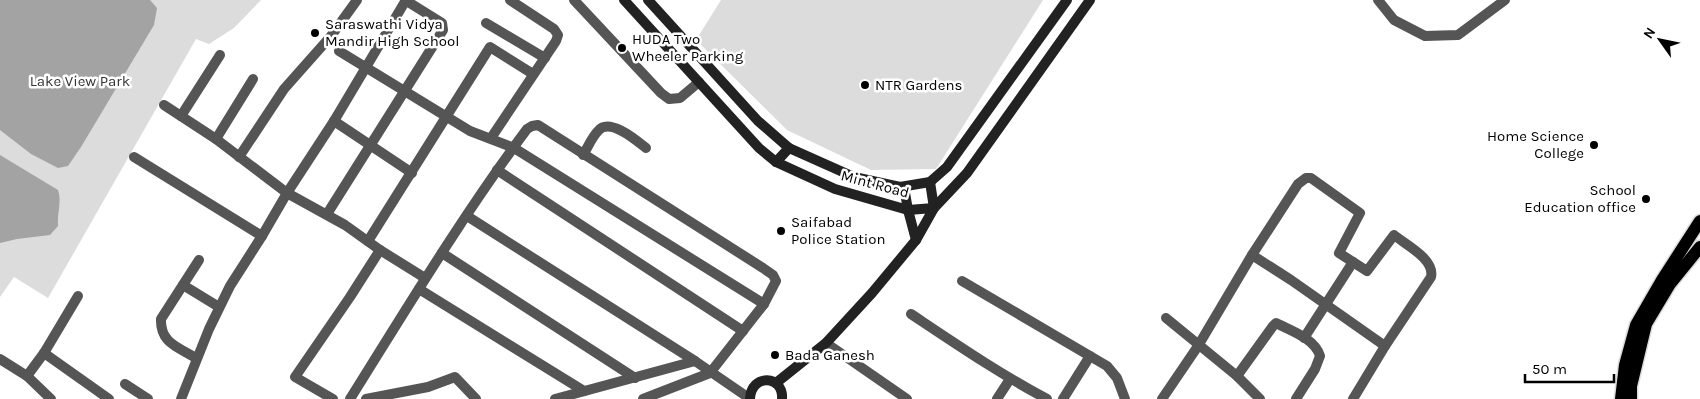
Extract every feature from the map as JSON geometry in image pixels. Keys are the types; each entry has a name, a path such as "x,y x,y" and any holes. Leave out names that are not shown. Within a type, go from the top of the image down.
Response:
{"main road":[{"path":"1621,399 1625,364 1636,325 1700,221"},
{"path":"1631,399 1631,386 1646,324 1670,284 1700,248"}],"street":[{"path":"240,157 284,89 331,36 357,0"},
{"path":"181,399 196,358 230,286 334,121 406,0 442,23 444,26 443,30 327,214"},
{"path":"491,138 545,58 558,35 554,29 510,0"},
{"path":"574,0 661,93 669,99 680,98 699,82"},
{"name":"Mint Road","path":"624,0 759,148 776,162 835,189 908,210 934,208"},
{"name":"Mint Road","path":"648,0 758,121 789,148 854,177 904,187 930,182 947,167 1067,0"},
{"path":"776,383 826,343 872,293 916,240 934,208 967,173 1090,0"},
{"path":"1378,0 1394,20 1425,36 1458,34 1505,0"},
{"path":"486,23 545,58"},
{"path":"368,241 490,47 533,74"},
{"path":"339,51 470,131 514,148 764,304"},
{"path":"181,116 220,55"},
{"path":"216,139 253,79"},
{"path":"164,105 216,139 287,193 327,214 425,278"},
{"path":"334,121 412,173"},
{"path":"350,399 425,278 497,170 527,129 538,125 773,275 776,280 764,304 710,373 643,399"},
{"path":"583,154 598,130 604,126 611,126 625,133 646,148"},
{"path":"776,162 789,148"},
{"path":"134,157 262,236"},
{"path":"497,170 743,331"},
{"path":"1162,399 1198,346 1252,255 1298,184 1306,178 1311,178 1360,213 1339,252 1367,272 1394,235 1420,255 1429,264 1432,271 1353,399"},
{"path":"930,182 934,208"},
{"path":"904,187 916,240"},
{"path":"467,216 750,399"},
{"path":"333,399 295,377 380,250"},
{"path":"442,254 635,378"},
{"path":"1252,255 1385,346"},
{"path":"196,358 169,342 163,336 161,319 199,260"},
{"path":"1304,338 1353,262"},
{"path":"962,281 1107,366 1118,378 1125,399"},
{"path":"183,285 219,307"},
{"path":"418,289 584,391"},
{"path":"27,376 44,354 78,296"},
{"path":"912,314 966,352 1047,399"},
{"path":"1166,318 1237,376 1260,399"},
{"path":"1237,376 1276,323 1315,346 1320,356 1315,369 1296,399"},
{"path":"826,343 907,399"},
{"path":"44,354 109,399"},
{"path":"1063,399 1090,356"},
{"path":"0,360 27,376 51,399"},
{"path":"555,399 695,362"},
{"path":"366,399 428,387 455,377 476,399"},
{"path":"997,399 1010,379"},
{"path":"750,399 750,391 761,380 769,380 776,383 782,391 782,399"},
{"path":"125,384 148,399"}],"green space":[{"name":"Lake View Park","path":"0,0 261,0 234,28 209,44 196,39 48,298 14,277 0,297"},
{"name":"NTR Gardens","path":"721,0 1043,0 936,169 871,170 787,130 696,40"}],"shaded area":[{"path":"0,0 150,0 157,8 154,25 68,166 58,168 31,154 0,130"},
{"path":"0,155 58,190 60,199 58,226 50,235 0,243"}],"place":[{"name":"Saraswathi Vidya Mandir High School","path":"315,33"},
{"name":"HUDA Two Wheeler Parking","path":"622,48"},
{"name":"NTR Gardens","path":"865,85"},
{"name":"Home Science College","path":"1594,145"},
{"name":"School Education office","path":"1646,199"},
{"name":"Saifabad Police Station","path":"781,231"},
{"name":"Bada Ganesh","path":"775,355"}]}
